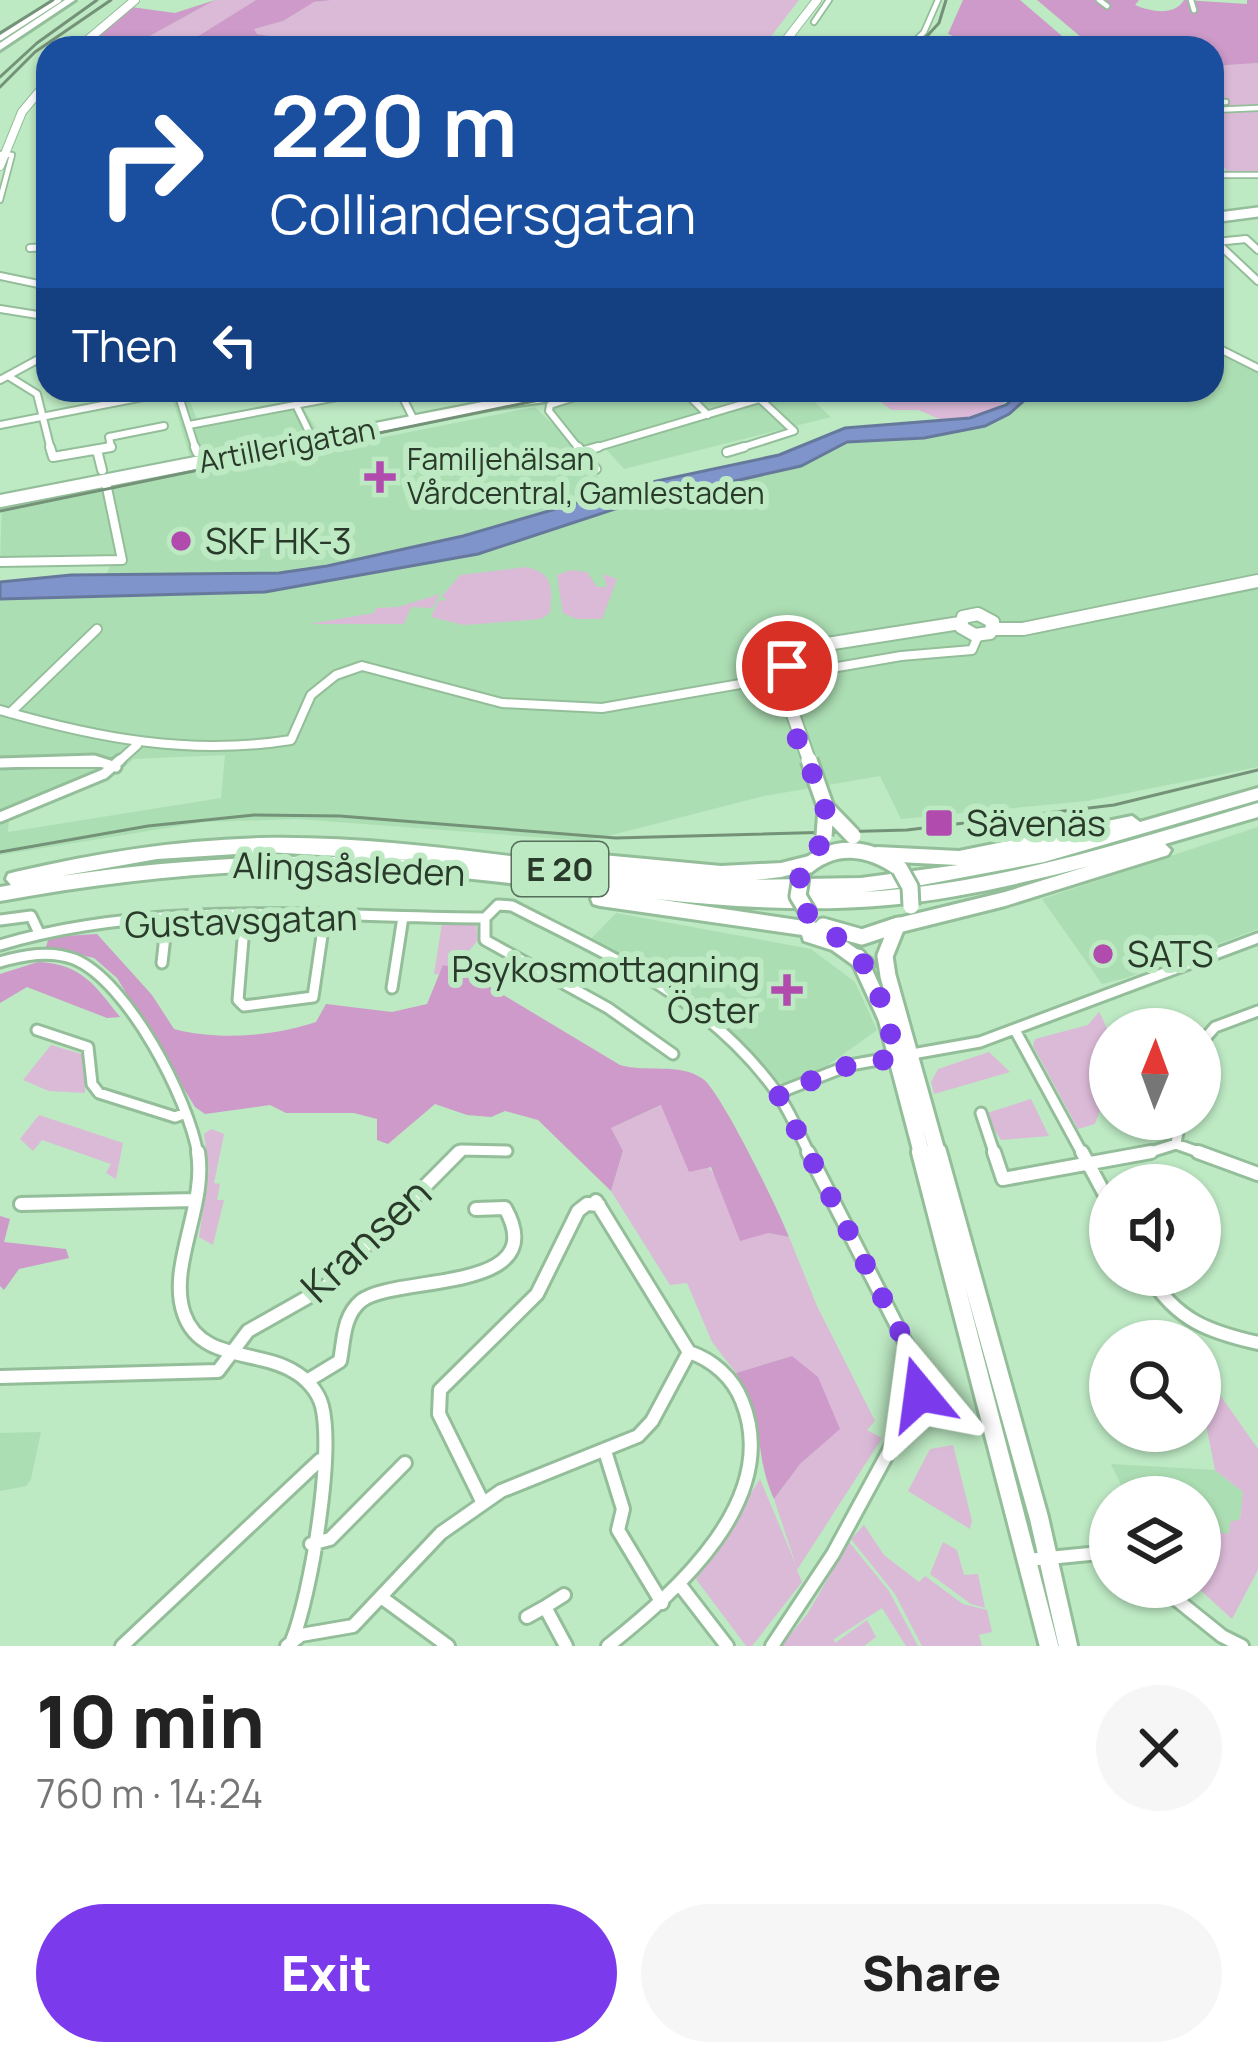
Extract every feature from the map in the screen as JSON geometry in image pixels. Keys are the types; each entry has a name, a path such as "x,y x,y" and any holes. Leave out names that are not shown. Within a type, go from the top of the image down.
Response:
{"highway":[{"path":"0,43 63,0"},
{"name":"E 20","path":"1224,803 1258,794"},
{"path":"876,854 959,858 1224,803"},
{"name":"Alingsåsleden","path":"4,888 94,861 300,844 450,855 738,887 829,888 971,872 1090,847 1224,803"},
{"name":"Alingsåsleden","path":"4,888 216,864 406,866 696,897 897,898 1054,869 1258,810"},
{"path":"897,926 1005,899 1258,820"},
{"path":"450,855 744,873 777,873 810,864"},
{"path":"406,866 444,877 833,931"},
{"path":"718,918 826,939 864,965"}],"street":[{"path":"46,0 63,0"},
{"path":"92,36 135,0"},
{"path":"786,36 813,0"},
{"path":"814,22 830,0"},
{"path":"920,36 938,0"},
{"path":"1100,0 1107,6"},
{"path":"1191,0 1194,10"},
{"path":"0,201 2,154 36,95"},
{"path":"1224,109 1258,108"},
{"path":"1224,175 1258,175"},
{"path":"1224,216 1258,212"},
{"path":"1224,240 1246,239 1258,250"},
{"path":"30,248 36,248"},
{"path":"1224,249 1258,281"},
{"path":"1,277 36,284"},
{"path":"0,309 36,315"},
{"path":"1224,351 1258,368"},
{"path":"3,378 36,360"},
{"path":"3,378 36,396"},
{"path":"38,402 53,457 111,447 109,437 164,426"},
{"path":"0,425 116,402"},
{"path":"182,402 197,452"},
{"path":"266,402 268,410"},
{"path":"189,425 312,402"},
{"path":"405,402 414,420"},
{"name":"Artillerigatan","path":"0,504 79,489 104,477 506,402"},
{"path":"533,402 549,411 596,469"},
{"path":"549,411 550,405 559,402"},
{"path":"695,402 708,415"},
{"path":"584,451 750,402"},
{"path":"727,452 794,431 763,402"},
{"path":"296,405 313,440"},
{"path":"0,562 122,560 97,450"},
{"name":"Artillerigatan","path":"0,504 79,489"},
{"path":"960,623 964,631 977,636 994,629 1023,629 1258,581"},
{"path":"994,629 992,620 981,614 966,615 960,623 827,644 796,657 781,680 826,808 824,836 798,896 810,916 833,931 864,965 904,1057 1050,1558 1068,1646"},
{"path":"5,711 97,628"},
{"path":"5,711 137,745 208,748 289,741 316,690 336,675 362,666 502,703 610,708 901,656 959,654 972,650 977,636"},
{"path":"0,817 116,767 137,745"},
{"path":"0,764 94,760 116,767"},
{"path":"826,808 854,836 900,869 910,887 911,905 897,926 885,964 1049,1646"},
{"path":"810,864 842,849 876,854"},
{"name":"Gustavsgatan","path":"0,945 39,934 167,918 485,918 498,905 512,906 665,984 737,1044 778,1094"},
{"path":"245,915 238,1003 275,1004 313,997 325,916"},
{"path":"0,920 31,916 39,934"},
{"path":"392,988 403,916"},
{"path":"163,963 167,918"},
{"path":"485,918 484,940 608,1007 673,1054"},
{"path":"833,931 868,936 897,926"},
{"path":"772,1646 837,1550 923,1385 903,1336 778,1094 850,1065 947,1051 1015,1030 1258,938"},
{"path":"0,962 48,954 70,958 95,972 120,998 186,1113 199,1149 201,1172 178,1293 181,1312 200,1340 307,1381 323,1415 302,1622 289,1644"},
{"path":"1221,1025 1258,1011"},
{"path":"38,1030 88,1047 92,1084 99,1093 166,1115 186,1113"},
{"path":"1015,1030 1089,1165"},
{"path":"981,1113 1003,1179 1089,1169"},
{"path":"1176,1144 1177,1140"},
{"path":"1108,1164 1176,1144 1258,1174"},
{"name":"Kransen","path":"0,1377 218,1370 248,1330 324,1288 461,1150 507,1151"},
{"path":"21,1204 194,1200"},
{"path":"483,1503 439,1414 440,1390 537,1294 578,1211 598,1203 689,1352 712,1363 743,1398 751,1423 746,1486 680,1585 608,1646"},
{"path":"307,1381 340,1361 346,1320 368,1296 454,1283 483,1274 505,1254 513,1244 511,1215 506,1208 476,1209"},
{"path":"1161,1296 1182,1318 1258,1343"},
{"path":"289,1644 301,1635 353,1626 441,1533 520,1479 638,1436 652,1421 689,1352"},
{"path":"604,1451 623,1509 618,1530 662,1603"},
{"path":"122,1646 223,1556 300,1471 320,1460"},
{"path":"311,1544 330,1539 405,1463"},
{"path":"1028,1560 1089,1554"},
{"path":"680,1585 727,1646"},
{"path":"527,1617 564,1594"},
{"path":"381,1597 448,1646"},
{"path":"545,1606 566,1646"},
{"path":"1187,1608 1242,1646"},
{"path":"302,1622 334,1628"}],"shaded area":[{"path":"215,0 256,0 198,36 150,36"},
{"path":"215,0 150,36 99,36 131,7 175,13"},
{"path":"256,0 331,0 314,2 283,21 254,29 269,36 198,36"},
{"path":"324,0 799,0 771,36 268,36 253,29 283,21 308,4"},
{"path":"963,0 1020,0 1062,36 953,36 948,34"},
{"path":"1037,0 1139,0 1135,5 1162,11 1175,9 1184,0 1247,4 1247,0 1258,0 1258,63 1224,65 1224,36 1080,36"},
{"path":"1258,63 1258,174 1230,174 1224,167 1224,65"},
{"path":"1224,355 1258,373 1258,767 1087,801 901,819 880,776 764,796 588,841 297,819 204,822 0,855 0,599 265,592 478,554 624,506 801,466 847,442 943,435 999,421 1022,402 1224,402","holes":["225,755 221,798 8,832 9,819 120,770 134,759"]},
{"path":"173,402 190,402 199,425 301,405 329,448 535,407 601,471 596,475 610,493 420,547 279,573 121,576 107,575 110,563 0,566 2,499 191,460"},
{"path":"574,402 815,402 831,417 624,469 605,448 583,446 551,409"},
{"path":"881,402 1005,402 990,412 949,423 918,410 891,410"},
{"path":"526,567 542,573 549,583 550,613 541,619 464,625 431,617 460,575"},
{"path":"587,572 597,587 607,587 603,574 617,579 602,619 577,619 563,613 557,575"},
{"path":"440,594 432,608 411,607 404,624 309,624 374,613 376,608 398,607"},
{"path":"1258,827 1258,929 1126,978 1102,984 1042,899"},
{"path":"616,913 811,949 855,982 877,1030 806,1081 793,1085 773,1081 707,1010 668,982 588,942"},
{"path":"442,923 476,923 478,940 449,975 434,974"},
{"path":"97,934 152,995 174,1029 209,1035 264,1034 300,1027 316,1022 326,1004 392,1012 427,1004 443,965 460,969 620,1065 673,1069 703,1079 735,1128 789,1237 768,1233 740,1241 711,1167 689,1172 661,1105 611,1128 623,1151 611,1191 538,1120 505,1111 491,1117 467,1115 435,1104 388,1144 377,1140 377,1119 354,1113 286,1113 270,1105 205,1114 195,1107 117,978 94,958 46,947 49,937"},
{"path":"38,962 65,967 85,978 120,1017 107,1018 27,987 0,1003 0,974"},
{"path":"1088,1025 1089,1126 1078,1129 1033,1046 1035,1039"},
{"path":"51,1045 85,1055 85,1093 49,1091 23,1080"},
{"path":"989,1052 1010,1072 934,1094 931,1082 938,1069"},
{"path":"1031,1099 1049,1136 1001,1140 984,1114"},
{"path":"662,1105 675,1131 768,1233 789,1237 817,1306 875,1421 867,1430 882,1438 797,1570 802,1582 752,1646 746,1646 696,1579 760,1479 796,1565 774,1499 800,1464 839,1429 792,1356 736,1373 712,1342 687,1283 670,1285 611,1191 623,1152 611,1128"},
{"path":"39,1115 123,1143 116,1179 106,1173 111,1164 42,1140 33,1151 20,1139"},
{"path":"211,1129 224,1134 214,1183 220,1184 217,1200 224,1200 213,1245 199,1237 209,1170 204,1134"},
{"path":"0,1216 10,1219 4,1242 66,1249 69,1258 19,1269 4,1290 0,1286"},
{"path":"792,1356 818,1377 840,1429 800,1464 774,1499 752,1407 736,1373"},
{"path":"1221,1396 1258,1449 1258,1570 1232,1619 1220,1608 1221,1532 1229,1534 1230,1522 1240,1519 1243,1492 1215,1470 1211,1452 1221,1452"},
{"path":"41,1432 31,1479 26,1486 0,1491 0,1433"},
{"path":"953,1445 970,1529 908,1491 930,1449"},
{"path":"1111,1464 1215,1470 1243,1492 1240,1519 1221,1551 1221,1476 1117,1476"},
{"path":"864,1525 884,1555 919,1582 925,1576 963,1604 987,1610 992,1632 979,1635 982,1646 922,1646 895,1594 851,1539"},
{"path":"849,1542 889,1591 918,1646 906,1646 882,1608 834,1639 835,1643 867,1620 876,1637 864,1646 781,1646 808,1613"},
{"path":"943,1542 957,1550 964,1575 978,1574 985,1608 971,1604 930,1574"}],"water":[{"path":"1022,402 985,426 924,438 847,442 801,466 624,506 478,554 265,592 0,599 0,582 71,575 279,573 327,566 463,536 638,485 779,455 845,428 970,418"}],"tram line":[{"path":"58,36 111,0"},
{"path":"927,36 939,23 946,0"},
{"path":"0,87 36,51"},
{"path":"0,511 530,402"}],"railway":[{"path":"0,33 53,0"},
{"path":"47,36 97,0"},
{"path":"0,77 36,44"},
{"path":"0,852 148,826 254,815 340,816 616,838 907,830 1114,805 1258,770"}],"place":[{"name":"Familjehälsan Vårdcentral, Gamlestaden","path":"380,477"},
{"name":"SKF HK-3","path":"181,541"},
{"name":"Sävenäs","path":"939,823"},
{"name":"SATS","path":"1103,954"},
{"name":"Psykosmottagning Öster","path":"787,990"}],"route":[{"path":"787,666 782,689 826,808 818,856 799,879 798,896 810,916 855,952 868,973 896,1058 850,1065 778,1094 917,1365 923,1385 920,1394"}]}
